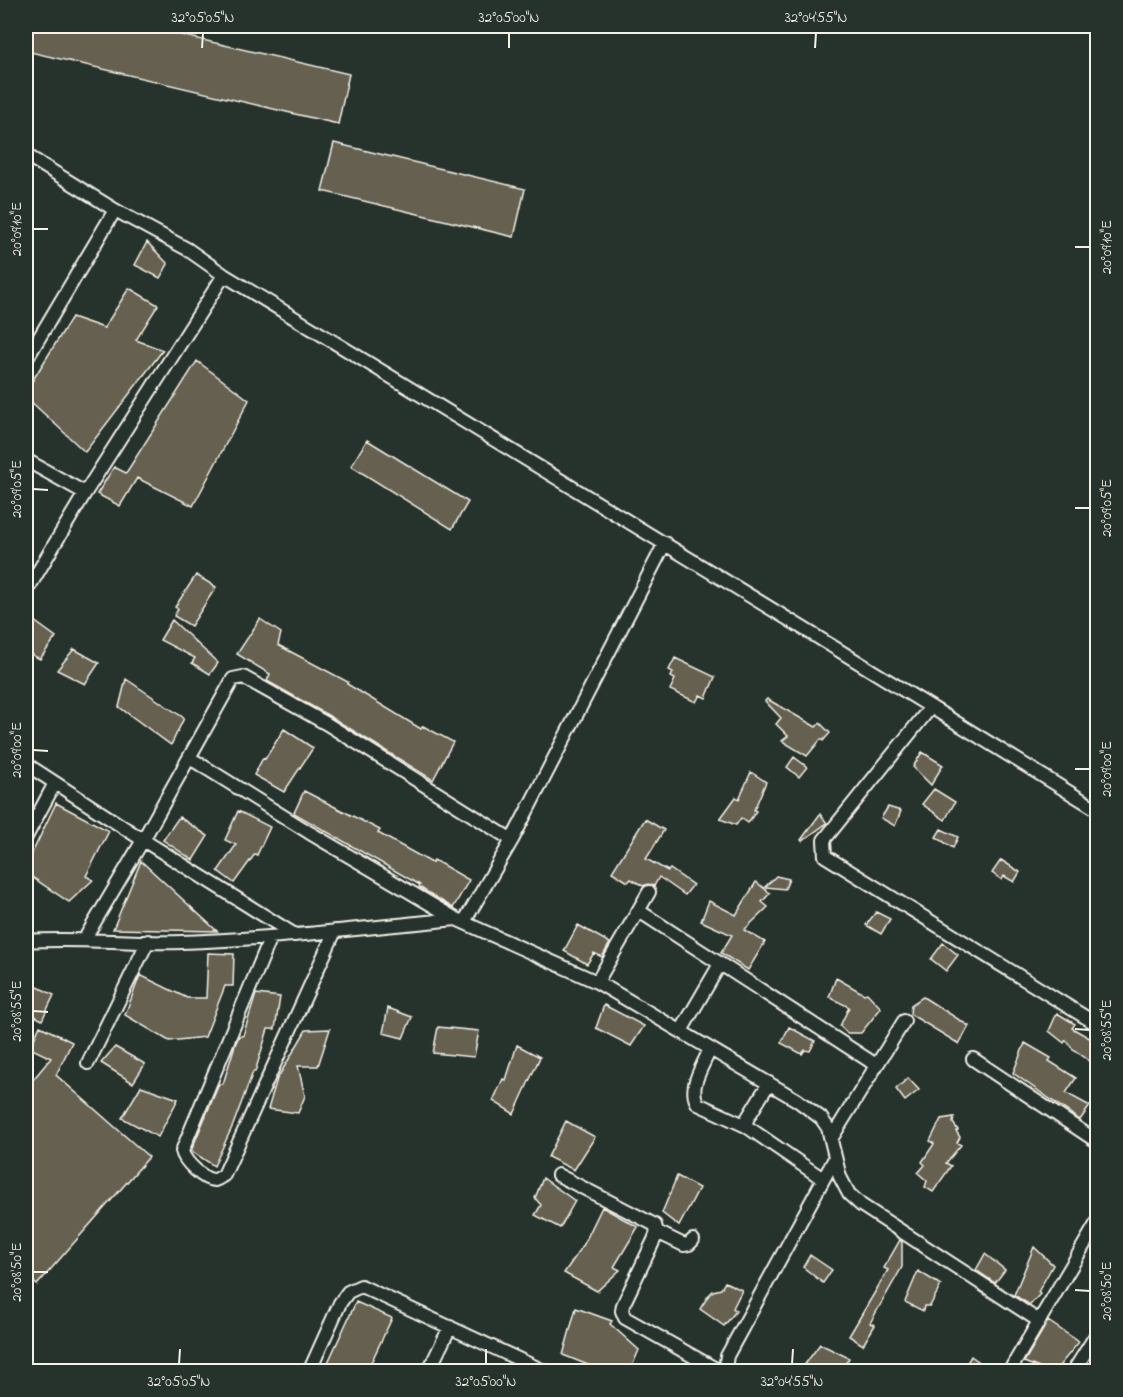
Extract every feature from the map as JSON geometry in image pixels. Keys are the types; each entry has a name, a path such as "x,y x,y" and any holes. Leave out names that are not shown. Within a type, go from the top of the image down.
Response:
{"street":[{"path":"26,155 115,210 187,249 224,275 1098,810"},
{"path":"26,360 115,210"},
{"path":"26,592 85,493 224,275"},
{"path":"26,460 85,493"},
{"path":"460,921 512,840 665,543"},
{"path":"84,940 233,680 243,677 327,724 512,840"},
{"path":"931,707 825,840 825,856 1098,1025"},
{"path":"190,758 310,833 460,921 597,982 797,1100 821,1118 828,1128 840,1177 849,1194 861,1205 1039,1321"},
{"path":"26,764 295,935"},
{"path":"26,837 55,783"},
{"path":"597,982 649,892"},
{"path":"639,911 876,1065"},
{"path":"26,941 181,942 460,921"},
{"path":"271,937 182,1151 183,1158 209,1179 215,1180 224,1175 335,931"},
{"path":"88,1063 148,941"},
{"path":"681,1030 720,964"},
{"path":"831,1138 904,1021"},
{"path":"710,1049 693,1089 698,1104 746,1126 823,1179"},
{"path":"973,1059 1098,1142"},
{"path":"746,1126 747,1119 769,1083"},
{"path":"727,1371 725,1368 727,1356 835,1158"},
{"path":"558,1174 655,1225 657,1232 622,1311 625,1317 721,1371"},
{"path":"1009,1371 1097,1224"},
{"path":"657,1232 684,1245 693,1240"},
{"path":"309,1371 340,1303 348,1292 361,1286 546,1371"},
{"path":"428,1371 450,1327"},
{"path":"1073,1371 1098,1332"}],"building":[{"path":"26,26 142,26 349,74 338,124 26,51"},
{"path":"334,143 525,189 514,237 322,191"},
{"path":"147,242 168,264 160,278 135,265"},
{"path":"129,288 158,305 136,340 163,350 85,452 26,397 26,391 72,317 104,328"},
{"path":"197,361 249,400 193,506 137,478 120,506 97,494 114,467 126,473"},
{"path":"367,440 468,502 452,529 351,466"},
{"path":"196,575 216,587 191,626 174,616 178,609 175,607"},
{"path":"30,618 56,637 40,659 26,652 26,634"},
{"path":"260,619 281,633 278,645 348,682 347,684 421,729 423,726 453,742 433,780 331,717 267,681 270,674 237,654"},
{"path":"172,620 218,663 210,674 192,663 195,658 160,640"},
{"path":"74,649 99,663 85,684 57,670"},
{"path":"675,658 715,677 706,698 700,695 696,702 670,690 675,679 671,677 673,672 669,670"},
{"path":"126,679 184,718 171,745 119,707"},
{"path":"767,699 816,727 820,723 830,733 823,741 821,739 807,756 782,741 788,736 776,724 781,718 765,701"},
{"path":"284,729 313,748 284,792 254,775"},
{"path":"922,752 943,765 931,785 913,767"},
{"path":"794,757 807,767 799,777 787,767"},
{"path":"751,772 766,782 754,810 756,811 748,823 741,818 736,825 720,819 736,797 739,799"},
{"path":"934,789 955,802 945,820 922,804"},
{"path":"304,791 380,830 378,833 432,863 434,860 469,880 453,908 419,887 420,885 294,813"},
{"path":"56,803 109,831 86,876 93,880 69,902 26,873 26,866"},
{"path":"888,807 901,811 895,826 881,818"},
{"path":"238,811 270,827 257,855 255,854 234,883 218,871 236,845 225,840"},
{"path":"820,814 827,823 802,841 801,840"},
{"path":"179,817 208,836 193,860 163,840"},
{"path":"645,819 664,830 646,859 668,871 670,869 693,885 685,895 659,877 654,886 648,884 643,886 631,879 628,882 612,872"},
{"path":"941,829 958,837 953,848 936,837"},
{"path":"1001,860 1020,872 1014,882 1004,876 1002,880 992,873"},
{"path":"141,861 217,931 113,929"},
{"path":"776,876 789,879 785,889 765,887"},
{"path":"756,882 770,893 762,902 768,907 744,930 765,942 748,970 721,953 732,935 701,921 709,901 736,915"},
{"path":"876,912 890,919 881,934 866,925"},
{"path":"578,925 610,943 602,957 594,953 587,964 564,951"},
{"path":"943,943 958,955 946,971 931,959"},
{"path":"208,953 234,954 233,986 225,986 205,1037 169,1041 125,1015 140,975 187,998 206,998"},
{"path":"836,978 864,994 867,993 881,1008 861,1033 847,1033 840,1026 849,1007 829,997"},
{"path":"26,981 54,995 42,1020 26,1011"},
{"path":"256,994 280,997 275,1029 268,1029 255,1072 253,1072 233,1125 214,1166 191,1151 219,1084 223,1084 239,1036 243,1036"},
{"path":"923,997 969,1026 959,1044 910,1014 911,1005"},
{"path":"604,1005 644,1026 631,1046 596,1028"},
{"path":"388,1008 412,1017 403,1038 383,1033"},
{"path":"1057,1013 1075,1024 1072,1028 1098,1043 1098,1067 1073,1049 1066,1040 1064,1043 1049,1031"},
{"path":"40,1026 72,1042 56,1075 149,1157 37,1285 26,1275 26,1088 51,1058 30,1048"},
{"path":"438,1027 479,1031 474,1057 433,1053"},
{"path":"789,1027 815,1041 810,1051 805,1050 802,1054 781,1043"},
{"path":"330,1029 318,1066 298,1066 305,1096 298,1113 268,1109 277,1079 306,1030"},
{"path":"1025,1043 1051,1058 1049,1061 1076,1078 1066,1093 1090,1106 1080,1120 1013,1073"},
{"path":"517,1045 540,1057 514,1114 493,1101 503,1079 506,1080"},
{"path":"115,1047 145,1064 133,1083 101,1063"},
{"path":"908,1078 919,1090 905,1101 896,1089"},
{"path":"141,1086 178,1099 158,1137 122,1118"},
{"path":"954,1117 953,1123 960,1137 957,1143 961,1145 946,1163 951,1166 933,1192 925,1187 927,1181 918,1173 925,1165 922,1162 934,1144 930,1141 941,1119"},
{"path":"566,1121 595,1137 574,1170 548,1157"},
{"path":"677,1176 699,1188 679,1226 662,1213"},
{"path":"543,1178 575,1201 560,1228 535,1215 541,1205 535,1198"},
{"path":"602,1207 638,1227 614,1267 620,1270 597,1291 564,1273 584,1244"},
{"path":"900,1240 902,1242 902,1267 870,1323 875,1325 863,1345 849,1336 888,1270 884,1268"},
{"path":"1034,1247 1053,1265 1038,1292 1040,1294 1030,1305 1014,1295"},
{"path":"985,1254 1005,1270 995,1283 976,1270"},
{"path":"810,1255 832,1270 823,1283 803,1267"},
{"path":"918,1271 941,1285 930,1306 924,1306 923,1311 905,1302"},
{"path":"725,1282 742,1290 733,1308 736,1311 724,1326 700,1309 708,1296 713,1291 721,1289"},
{"path":"356,1302 392,1318 367,1371 324,1371"},
{"path":"576,1308 612,1321 610,1324 639,1350 630,1371 603,1371 563,1355"},
{"path":"1048,1321 1079,1342 1055,1371 1047,1371 1024,1362"},
{"path":"820,1344 849,1358 841,1371 800,1371"},
{"path":"971,1356 992,1371 962,1371"}]}
